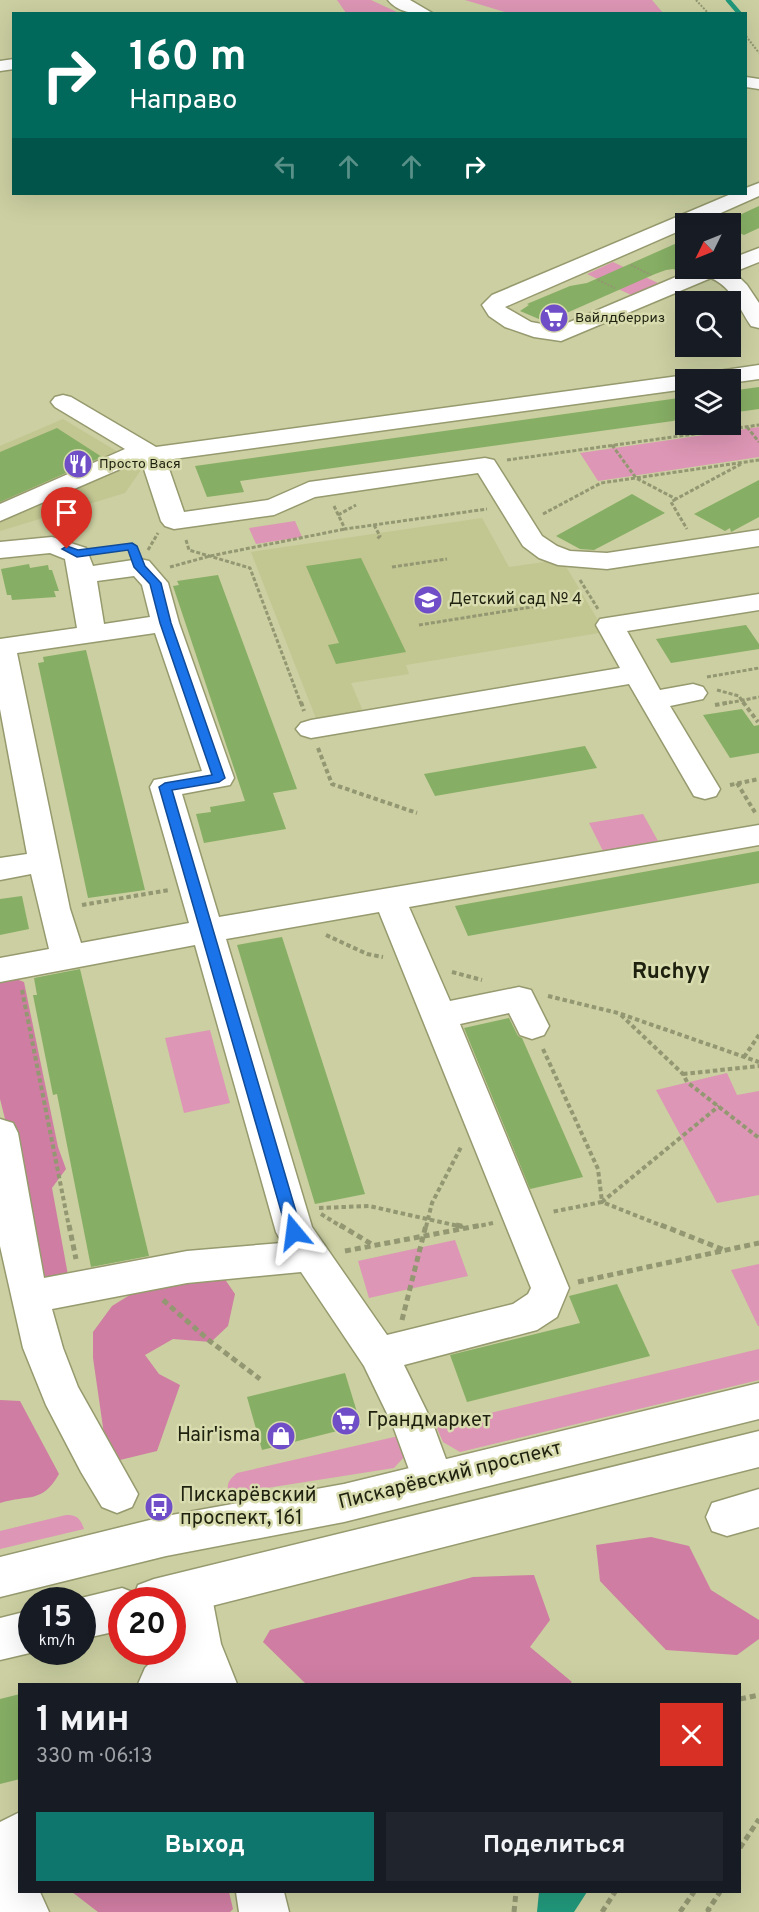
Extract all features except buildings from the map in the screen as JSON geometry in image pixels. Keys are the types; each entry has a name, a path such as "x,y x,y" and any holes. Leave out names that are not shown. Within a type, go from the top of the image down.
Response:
{"main road":[{"path":"396,0 422,12"},
{"path":"688,279 571,332 551,335 540,333 495,309 493,305 573,268 745,195"},
{"path":"741,262 759,254"},
{"path":"731,279 759,321"},
{"path":"741,375 759,372"},
{"path":"0,513 147,453 233,444 675,384"},
{"path":"63,402 147,453 174,521 274,507 309,490 485,465 532,541 548,552 567,559 607,561 759,538"},
{"path":"217,425 233,444"},
{"path":"0,550 52,545 80,564 143,571 155,583 165,623 219,778 165,787 294,1232 386,1352 433,1481"},
{"path":"80,564 92,633"},
{"path":"705,789 651,700 610,625 759,602"},
{"path":"68,956 54,909 1,644 165,623"},
{"path":"311,729 638,674"},
{"path":"651,700 705,686"},
{"path":"9,968 759,835"},
{"path":"0,868 46,861"},
{"path":"386,1352 523,1318 543,1305 550,1288 519,1218 439,1016 390,900"},
{"path":"439,1016 519,999 532,1026"},
{"path":"0,1133 30,1297 43,1348 74,1423 117,1494"},
{"path":"30,1297 187,1267 311,1257"},
{"name":"Пискарёвский проспект","path":"0,1577 166,1536 344,1503 759,1401"},
{"path":"186,1592 759,1449"},
{"path":"186,1622 199,1644 214,1683"},
{"path":"0,1639 18,1634"},
{"path":"162,1683 199,1644"},
{"path":"6,1850 14,1896 24,1912"},
{"path":"260,1893 264,1912"}],"path":[{"path":"696,0 707,12"},
{"path":"747,37 759,53"},
{"path":"573,268 640,300"},
{"path":"741,428 759,425"},
{"path":"747,427 759,442"},
{"path":"485,465 686,435"},
{"path":"612,446 636,478 676,499"},
{"path":"143,571 374,525 515,515 601,483 759,460"},
{"path":"688,530 670,502 744,462"},
{"path":"326,488 345,530"},
{"path":"143,571 157,534 174,521 181,526 189,550 250,568 332,784 417,813"},
{"path":"374,525 380,536 377,539"},
{"path":"392,567 447,559"},
{"path":"567,559 610,625"},
{"path":"419,625 544,605"},
{"path":"705,686 739,696 758,722"},
{"path":"737,783 759,820"},
{"path":"54,909 194,886"},
{"path":"9,968 82,1287"},
{"path":"618,1013 683,1074 687,1082 759,1138"},
{"path":"532,1026 598,1169 602,1202"},
{"path":"744,1057 759,1035"},
{"path":"683,1074 759,1066"},
{"path":"311,1257 602,1202 719,1106"},
{"path":"386,1352 424,1237 432,1203 457,1151 487,1136"},
{"path":"602,1202 724,1250"},
{"path":"374,1245 312,1209 369,1206 469,1228"},
{"path":"550,1288 759,1243"},
{"path":"136,1276 211,1342 260,1379"},
{"path":"741,1699 759,1695"},
{"path":"741,1846 759,1819"},
{"path":"514,1912 516,1893"},
{"path":"602,1912 614,1893"},
{"path":"680,1912 693,1893"},
{"path":"710,1912 708,1910 719,1893"}],"shaded area":[{"path":"337,0 371,0 397,12 345,12"},
{"path":"465,0 652,0 662,12 505,12"},
{"path":"613,262 658,283 631,295 587,274"},
{"path":"63,419 143,467 125,493 0,531 0,446"},
{"path":"759,427 759,457 598,481 580,453 704,435 741,435 741,430"},
{"name":"Детский сад № 4","path":"482,518 509,567 552,561 565,565 605,632 406,665 409,674 351,683 362,709 361,713 317,721 251,552"},
{"path":"295,521 302,537 256,544 249,528"},
{"path":"643,814 658,841 603,851 589,823"},
{"path":"8,976 24,982 58,1147 66,1169 52,1188 68,1275 54,1284 41,1277 0,1099 0,979"},
{"path":"210,1030 230,1103 184,1113 165,1038"},
{"path":"727,1073 737,1095 759,1091 759,1195 717,1203 656,1090"},
{"path":"455,1240 468,1276 369,1298 358,1261"},
{"path":"759,1264 759,1326 758,1326 731,1270"},
{"path":"222,1275 235,1294 228,1326 211,1342 173,1339 145,1355 159,1374 180,1385 157,1451 120,1460 104,1434 93,1358 93,1332 112,1306 146,1285"},
{"path":"759,1349 759,1380 460,1452 443,1442 436,1426"},
{"path":"0,1400 20,1401 59,1474 41,1494 0,1503"},
{"path":"403,1435 405,1456 394,1468 229,1494 229,1482 237,1473"},
{"path":"66,1515 78,1518 84,1529 0,1549 0,1531"},
{"path":"651,1537 689,1546 711,1590 759,1620 759,1639 737,1655 666,1650 600,1581 596,1545"},
{"path":"534,1575 550,1620 530,1647 572,1682 305,1683 263,1642 270,1630 473,1577"},
{"path":"73,1893 229,1893 233,1909 230,1912 98,1912"}],"water":[{"path":"539,1893 586,1893 574,1912 537,1912"}],"waterway":[{"path":"728,0 738,12"}],"place":[{"name":"Вайлдберриз","path":"554,318"},
{"name":"Просто Вася","path":"78,464"},
{"name":"Детский сад № 4","path":"428,600"},
{"name":"Грандмаркет","path":"346,1421"},
{"name":"Hair'isma","path":"281,1436"},
{"name":"Пискарёвский проспект, 161","path":"159,1507"}],"district":[{"name":"Ruchyy","path":"671,972"}],"route":[{"path":"67,549 77,554 132,546 140,567 155,583 165,623 219,778 165,787 294,1232"}]}
